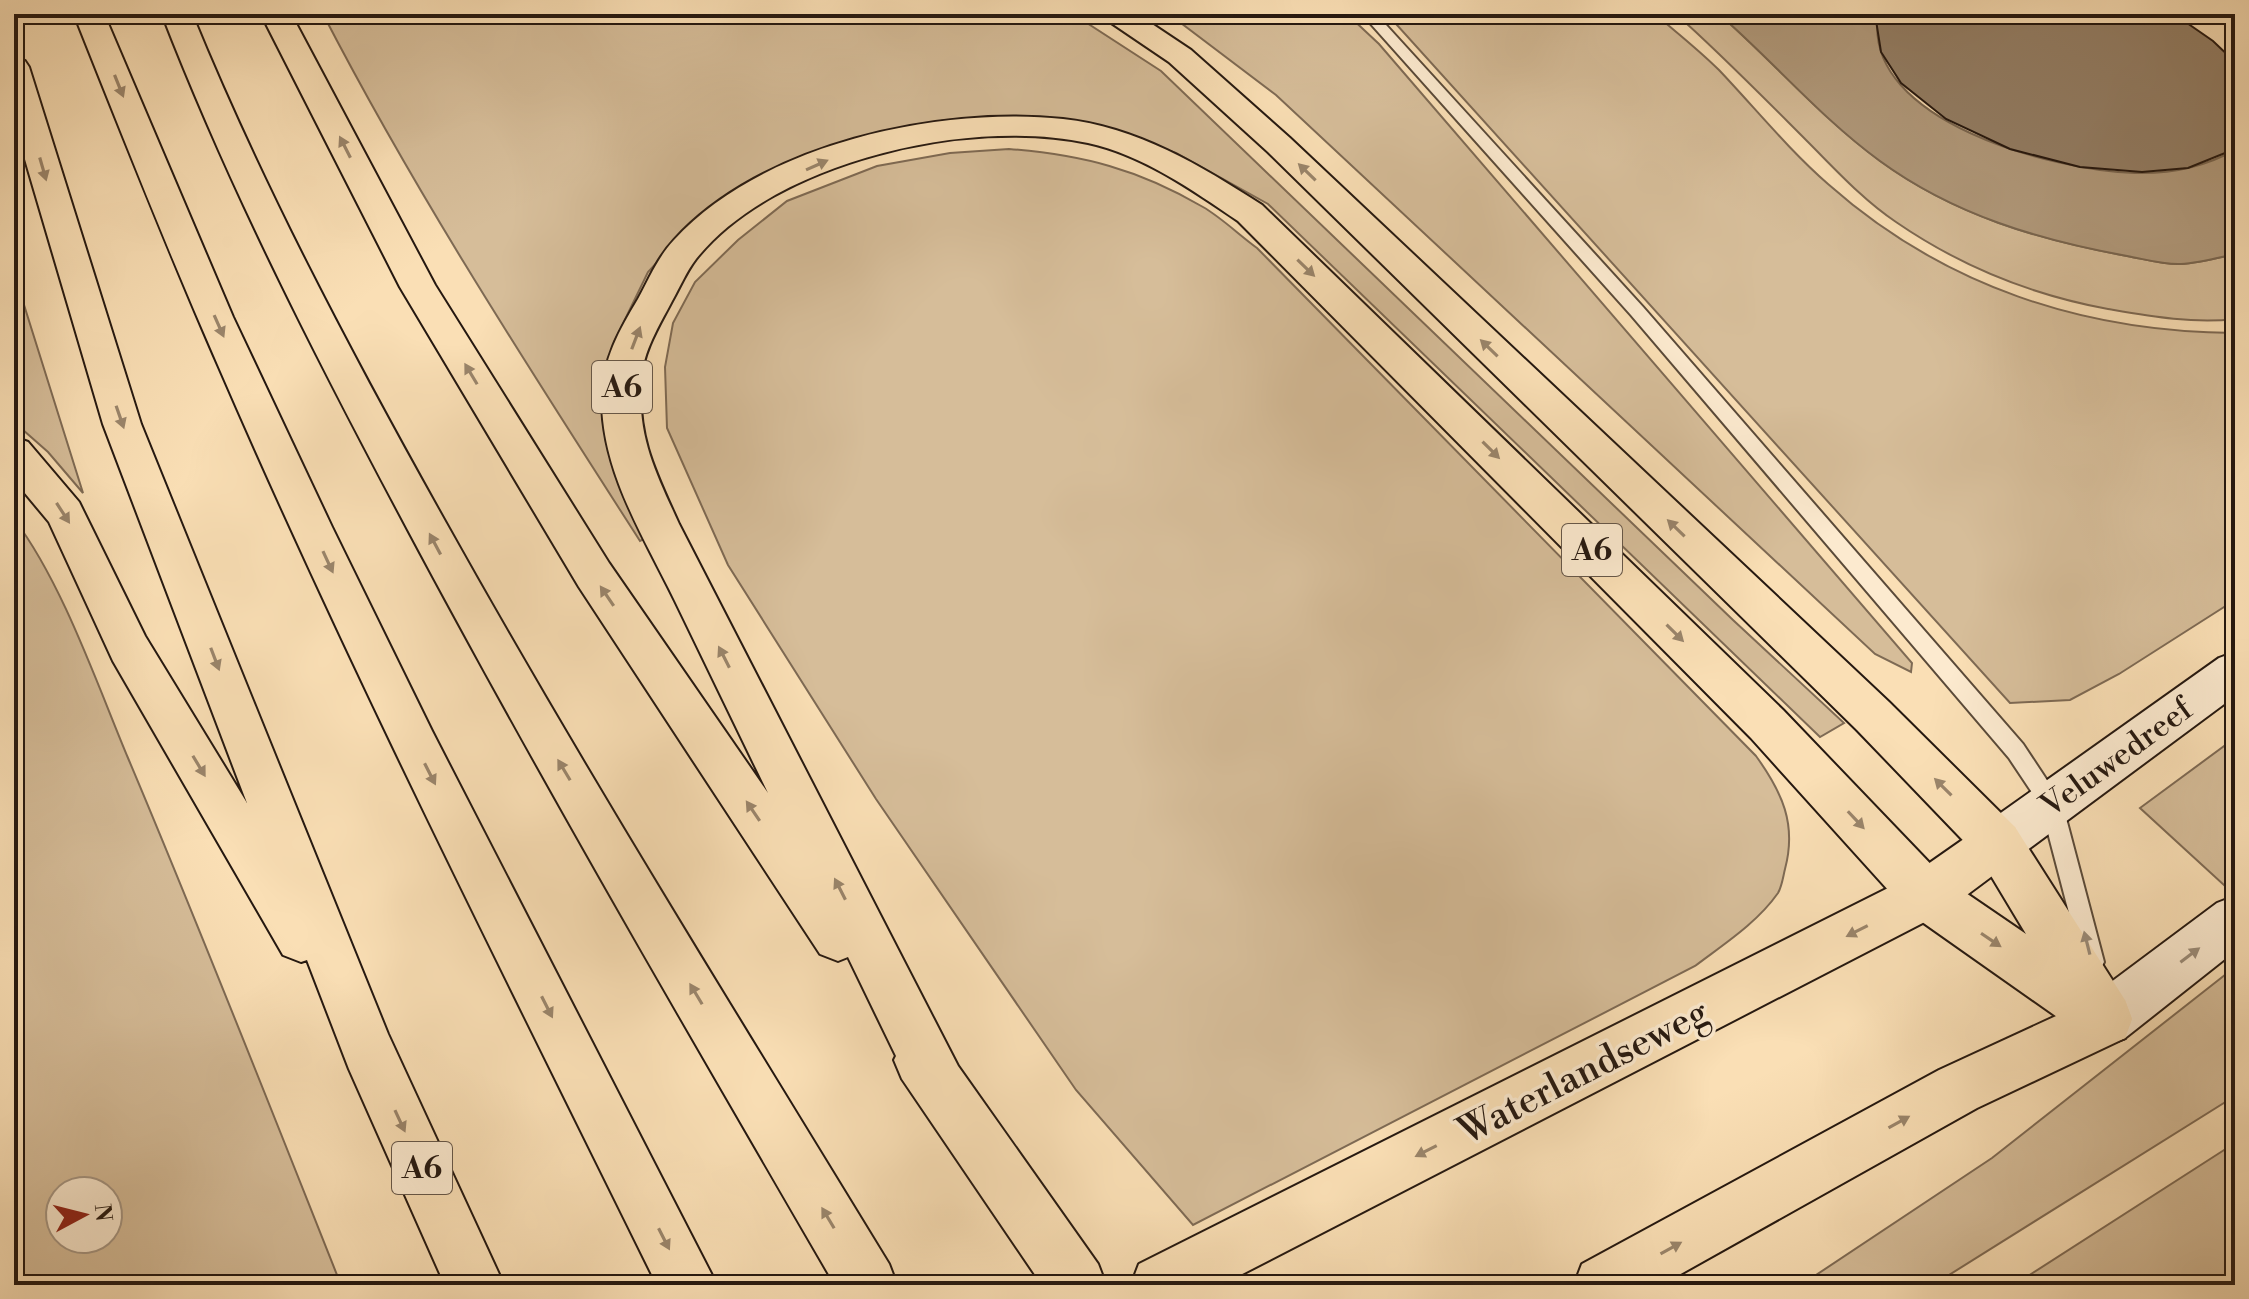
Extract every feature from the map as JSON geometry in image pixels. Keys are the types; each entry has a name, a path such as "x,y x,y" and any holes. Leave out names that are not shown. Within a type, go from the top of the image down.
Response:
{"main road":[{"path":"89,14 176,227 286,474 402,719 688,1285"},
{"path":"177,14 254,192 335,357 492,649 868,1285"},
{"name":"A6","path":"276,14 418,287 594,575 1077,1285"},
{"name":"A6","path":"1117,14 1180,56 1279,145 1873,716 1998,843"},
{"name":"A6","path":"14,67 122,424 368,1050 475,1285"},
{"name":"A6","path":"938,1084 658,524 626,449 622,376 640,327 686,247 731,207 843,153 908,136 960,128 1065,129 1123,143 1174,163 1250,213 1767,724 1926,895"},
{"name":"A6","path":"14,452 65,513 129,648 368,1050"},
{"name":"Veluwedreef","path":"1998,843 2235,671"},
{"path":"1998,843 2106,1019"},
{"name":"Waterlandseweg","path":"1160,1285 1926,895 1998,843"},
{"path":"1926,895 2106,1019"},
{"path":"1603,1285 1958,1089 2106,1019 2235,920"}],"lane":[{"path":"1369,14 1647,322 2016,751 2051,803 2106,1019"}],"shaded area":[{"path":"323,14 1073,14 1161,71 1844,723 1820,737 1268,204 1176,153 1097,127 1002,117 945,120 832,146 769,175 674,244 648,272 614,342 607,403 644,539 640,541 435,215"},
{"path":"1169,14 1347,14 1379,44 1912,663 1911,672 1875,654 1276,95"},
{"path":"1387,14 1655,14 1719,70 1828,184 1872,220 1919,250 1967,276 2070,312 2123,324 2235,333 2235,600 2119,674 2070,700 2010,703"},
{"path":"1676,14 1719,14 1858,144 1908,180 1967,211 2062,242 2161,263 2188,263 2235,254 2235,319 2203,321 2171,318 2080,303 2024,287 1945,252 1896,222 1861,194"},
{"path":"1719,14 1878,16 1881,53 1901,85 1932,112 1971,134 2059,163 2135,173 2161,172 2199,165 2235,150 2235,254 2188,263 2161,263 2062,242 1967,211 1908,180 1858,144"},
{"path":"1009,149 1086,160 1156,183 1210,211 1257,248 1756,756 1780,796 1788,823 1788,853 1778,893 1750,923 1695,966 1193,1225 1076,1090 876,799 728,565 667,428 665,367 673,323 695,282 738,240 787,201 877,166 950,153"},
{"path":"14,273 83,493 48,452 14,422"},
{"path":"14,519 48,573 77,634 341,1285 14,1285"},
{"path":"2235,738 2235,878 2225,886 2140,808"},
{"path":"2235,967 2235,1096 1933,1285 1801,1285 1992,1158"},
{"path":"2235,1143 2235,1285 2014,1285"}],"building":[{"path":"1875,14 2174,14 2213,41 2235,62 2235,149 2188,168 2142,172 2080,167 2010,149 1946,119 1901,83 1881,52"}]}
